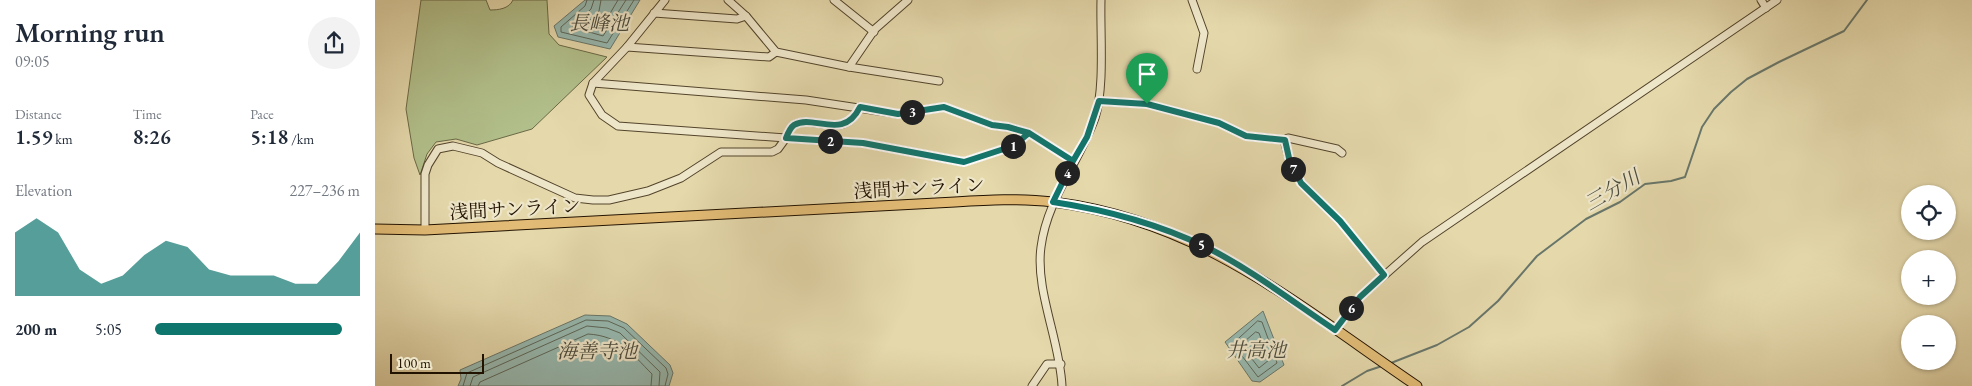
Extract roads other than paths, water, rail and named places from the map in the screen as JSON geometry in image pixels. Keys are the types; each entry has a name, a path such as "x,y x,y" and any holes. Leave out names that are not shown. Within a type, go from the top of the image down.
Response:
{"main road":[{"name":"浅間サンライン","path":"375,229 425,230 955,202 1011,200 1053,202 1136,219 1193,241 1245,269 1417,386"}],"street":[{"path":"665,0 627,47 593,83 589,95 602,115 618,126 863,143 964,162 1013,146 1029,133"},
{"path":"728,0 746,16 776,52 849,67 939,81"},
{"path":"834,0 874,32"},
{"path":"849,67 874,32 908,0"},
{"path":"1062,386 1061,364 1043,284 1040,263 1041,245 1053,202 1087,137 1099,101 1101,0"},
{"path":"1193,0 1204,33 1197,69"},
{"path":"1761,0 1766,8"},
{"path":"1335,330 1360,297 1421,242 1777,0"},
{"path":"654,13 737,19 746,16"},
{"path":"627,47 769,57 776,52"},
{"path":"593,83 806,100 898,114 944,107 992,125 1029,133 1073,161"},
{"path":"1099,101 1147,104 1219,123 1246,136 1285,140 1289,138 1337,149 1342,153"},
{"path":"425,230 425,174 438,149 453,146 482,153 498,163 575,198 609,200 648,190 681,178 721,152 772,152 778,149 793,126 799,123 818,125 849,123 856,117 860,107"},
{"path":"1285,140 1289,158 1301,183 1340,221 1384,275"},
{"path":"1032,386 1047,364 1061,364"}],"water":[{"name":"長峰池","path":"585,0 640,0 610,49 558,37 554,26"},
{"name":"井高池","path":"1263,311 1284,365 1260,382 1252,381 1225,342"},
{"name":"海善寺池","path":"585,315 610,316 627,324 670,365 673,373 669,386 458,386 461,379 460,370"}],"waterway":[{"name":"三分川","path":"1391,363 1437,345 1469,327 1498,301 1537,256 1586,219 1620,202 1645,184 1671,181 1685,177 1702,127 1714,109 1731,92 1747,79 1844,31 1867,0"},
{"name":"三分川","path":"1342,386 1367,371 1382,366"}]}
